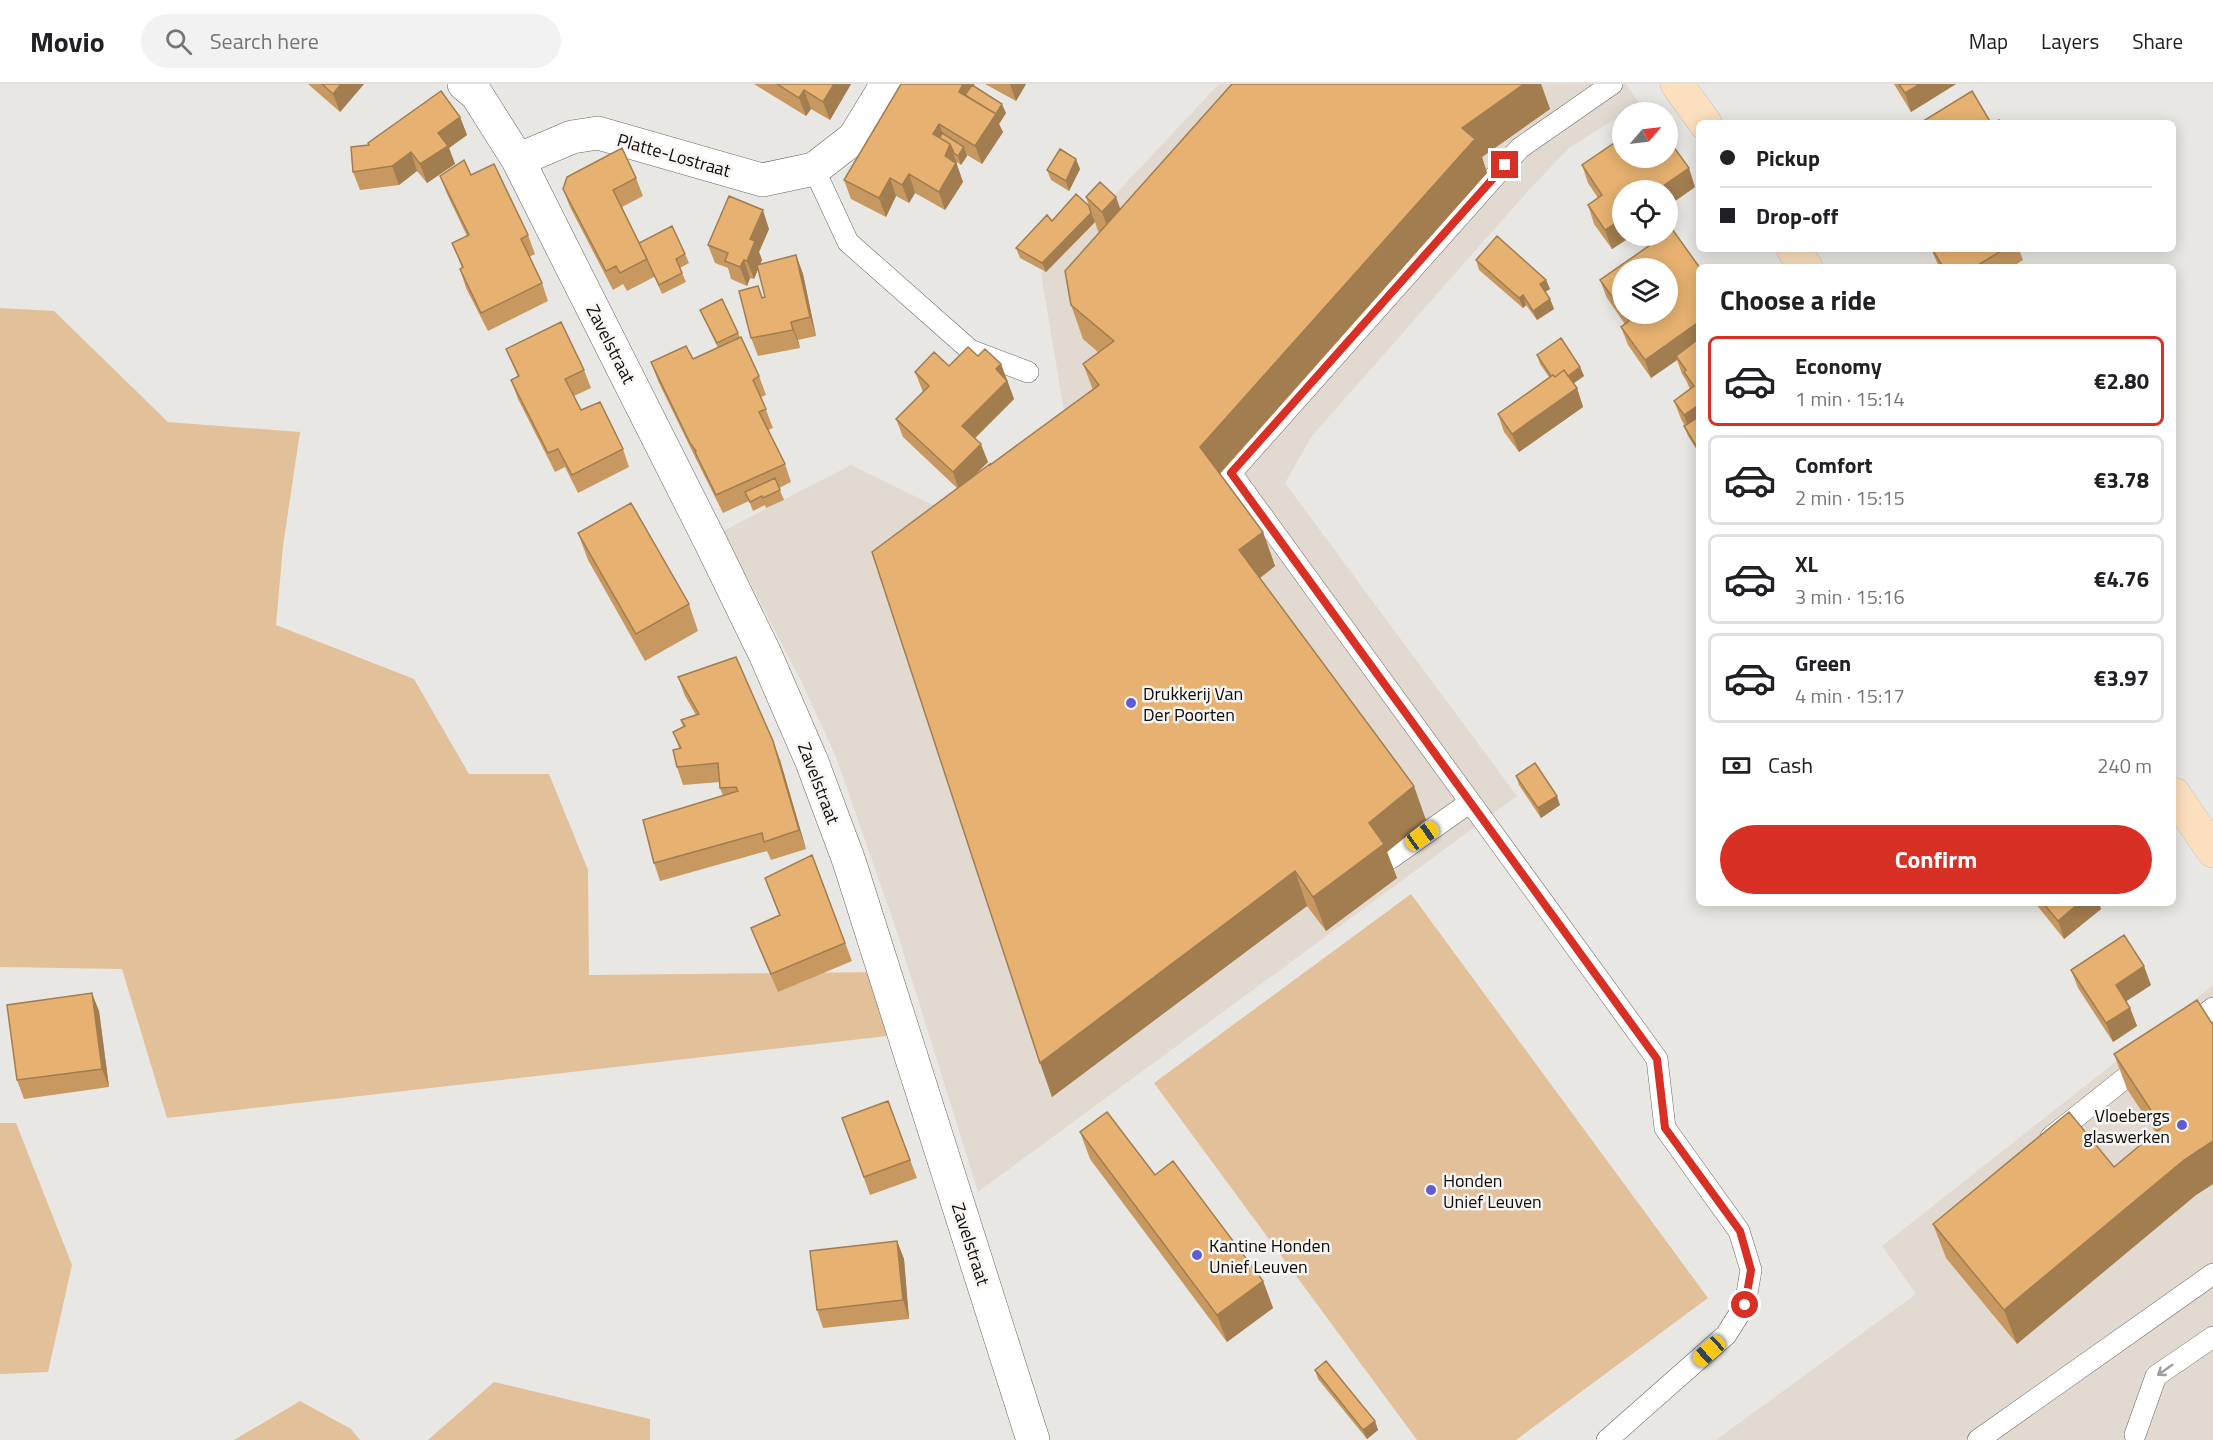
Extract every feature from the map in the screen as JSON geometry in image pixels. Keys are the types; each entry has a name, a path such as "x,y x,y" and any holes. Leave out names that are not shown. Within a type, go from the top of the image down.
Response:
{"main road":[{"path":"1677,84 1703,120"},
{"path":"2176,797 2213,851"}],"street":[{"path":"464,84 477,95 518,160"},
{"name":"Platte-Lostraat","path":"518,160 572,137 598,133 762,180 814,169 854,138 887,84"},
{"name":"Zavelstraat","path":"518,160 711,543 766,656 813,762 849,861 1033,1440"}],"lane":[{"path":"1607,1440 1726,1335 1745,1305 1751,1270 1740,1231 1665,1128 1657,1059 1231,473 1520,148 1612,84"},
{"path":"814,169 848,242 970,350 1028,372"},
{"path":"1391,858 1469,802"},
{"path":"2035,1150 2213,1008"},
{"path":"1979,1440 2213,1274"},
{"path":"2135,1435 2156,1376 2213,1337"}],"shaded area":[{"name":"Drukkerij Van Der Poorten","path":"1219,84 1626,84 1639,102 1612,102 1612,121 1569,148 1527,192 1312,436 1285,483 1517,796 978,1192 896,929 836,757 801,681 723,531 851,465 937,507 1064,412 1041,273"},
{"path":"0,308 54,311 168,422 300,432 283,546 276,625 414,679 469,774 549,774 588,870 589,975 884,972 905,1034 167,1118 122,969 0,967"},
{"name":"Honden Unief Leuven","path":"1411,894 1708,1298 1516,1440 1417,1440 1154,1083"},
{"path":"2213,985 2213,1440 1716,1440 1916,1294 1882,1246"},
{"path":"0,1123 16,1123 72,1265 48,1372 0,1374"},
{"path":"494,1382 650,1419 650,1440 428,1440"},
{"path":"300,1401 351,1429 360,1440 234,1440"}],"building":[{"path":"322,84 341,84 333,94"},
{"path":"777,84 834,84 823,102 804,90 799,98"},
{"path":"901,84 963,84 959,92 996,114 975,146 939,124 933,134 950,144 945,156 956,163 939,192 909,174 902,185 890,178 879,198 844,180"},
{"name":"Drukkerij Van Der Poorten","path":"1232,84 1524,84 1462,128 1475,139 1200,447 1263,532 1239,550 1414,786 1369,823 1384,844 1313,897 1295,871 1040,1063 872,552 1099,385 1083,364 1114,341 1071,305 1065,271"},
{"path":"1899,84 1920,84 1905,93"},
{"path":"972,85 1002,104 996,114 965,95"},
{"path":"441,91 460,117 438,133 448,146 420,164 411,152 392,166 353,172 351,147 369,145 368,143"},
{"path":"1972,91 1989,120 1925,120"},
{"path":"942,133 964,147 958,156 950,144 940,138"},
{"path":"1612,145 1612,168 1678,168 1678,153 1689,168 1672,180 1612,180 1612,225 1605,230 1588,205 1602,195 1582,165"},
{"path":"622,148 636,178 613,190 647,259 620,273 616,266 606,271 563,189 567,177"},
{"path":"1060,149 1076,159 1066,181 1047,170"},
{"path":"464,160 471,175 494,164 528,235 521,239 542,283 481,313 460,269 463,267 452,243 469,235 440,176"},
{"path":"1100,182 1116,197 1102,212 1086,197"},
{"path":"1076,194 1089,206 1091,213 1042,263 1016,248 1047,215 1052,221"},
{"path":"729,196 763,210 750,239 755,241 747,261 744,260 740,267 725,261 728,253 708,245"},
{"path":"672,226 685,254 676,259 682,273 659,285 639,243"},
{"path":"1497,236 1546,280 1540,284 1550,299 1533,311 1523,295 1519,298 1476,260"},
{"path":"1678,237 1697,264 1696,324 1645,360 1621,327 1625,324 1678,324 1678,258 1632,258 1649,246 1678,246"},
{"path":"1934,252 1999,252 1980,264 1941,264"},
{"path":"796,255 810,317 791,322 793,330 751,338 739,291 758,286 762,298 765,297 757,265"},
{"path":"1612,272 1612,297 1600,280"},
{"path":"722,299 738,333 717,343 700,310"},
{"path":"561,322 584,370 565,379 581,410 600,402 623,449 572,475 558,449 548,453 511,380 519,376 506,349"},
{"path":"741,337 759,376 753,380 766,409 759,412 785,464 716,495 651,362 686,346 693,359"},
{"path":"1561,338 1580,367 1568,376 1564,370 1555,377 1551,376 1537,355"},
{"path":"1696,341 1696,407 1684,415 1674,401 1694,386 1676,356"},
{"path":"968,347 978,356 985,349 1001,364 996,369 1007,381 962,426 981,444 953,472 896,419 929,386 915,372 934,352 949,366"},
{"path":"1564,370 1577,388 1512,434 1498,414 1553,375 1555,377"},
{"path":"1696,418 1696,446 1684,426"},
{"path":"775,478 780,490 750,502 745,492"},
{"path":"631,503 689,604 636,634 578,533"},
{"path":"736,657 773,741 799,830 764,842 762,833 654,863 643,820 738,791 736,787 720,788 718,763 677,767 673,750 681,748 673,732 685,726 681,720 699,714 678,677"},
{"path":"1535,763 1557,796 1538,808 1516,776"},
{"path":"812,855 845,943 771,974 751,928 780,915 765,878"},
{"path":"2046,906 2076,906 2058,921"},
{"path":"2124,935 2144,966 2116,985 2130,1008 2106,1023 2071,970"},
{"path":"92,993 102,1069 17,1080 7,1005"},
{"path":"2197,1000 2213,1025 2213,1141 2184,1160 2004,1310 1933,1224 2069,1112 2114,1167 2162,1127 2114,1054"},
{"path":"888,1101 910,1160 864,1177 842,1118"},
{"name":"Kantine Honden Unief Leuven","path":"1107,1112 1155,1175 1173,1161 1263,1281 1217,1315 1080,1132"},
{"path":"897,1241 903,1300 817,1310 810,1251"},
{"path":"1326,1361 1375,1421 1363,1430 1315,1370"}],"place":[{"name":"Drukkerij Van Der Poorten","path":"1131,703"},
{"name":"Vloebergs glaswerken","path":"2182,1125"},
{"name":"Honden Unief Leuven","path":"1431,1190"},
{"name":"Kantine Honden Unief Leuven","path":"1197,1255"}],"route":[{"path":"1505,165 1231,473 1657,1059 1665,1128 1740,1231 1751,1270 1745,1305"}]}
